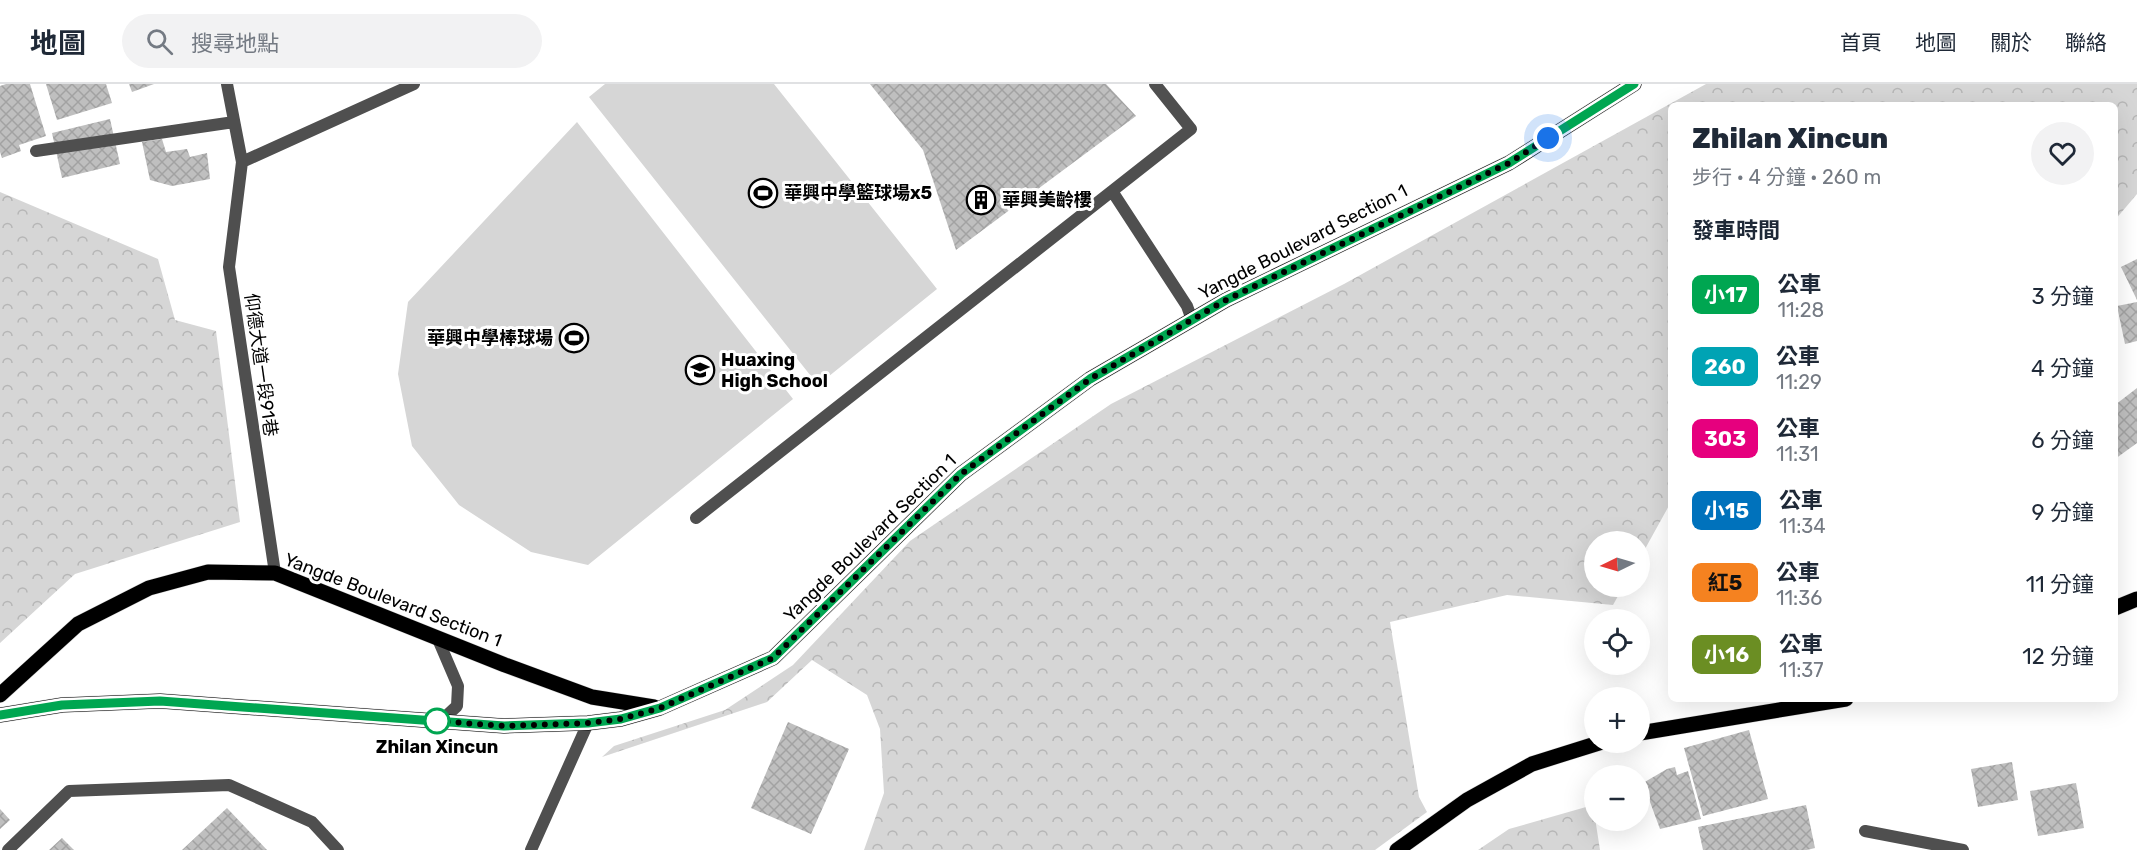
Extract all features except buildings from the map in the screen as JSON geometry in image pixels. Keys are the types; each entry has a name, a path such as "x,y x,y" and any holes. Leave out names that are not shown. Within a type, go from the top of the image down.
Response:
{"main road":[{"name":"Yangde Boulevard Section 1","path":"0,715 62,705 160,701 504,726 588,723 621,719 660,708 773,658 961,474 1090,379 1226,300 1509,163 1634,84"},
{"name":"Yangde Boulevard Section 1","path":"0,695 78,624 148,588 208,572 275,573 592,697 660,708"},
{"path":"2118,607 2137,599"},
{"path":"1650,731 1828,702"},
{"path":"1397,850 1467,800 1532,764 1584,748"}],"lane":[{"name":"仰德大道一段91巷","path":"227,84 242,162 229,267 275,573"},
{"path":"242,162 414,84"},
{"path":"696,518 1191,129 1155,84"},
{"path":"36,151 234,122"},
{"path":"1112,191 1187,306 1192,320"},
{"path":"437,637 458,686 458,706 441,721"},
{"path":"531,850 588,723"},
{"path":"8,850 69,791 229,785 312,822 338,850"},
{"path":"1865,831 1963,850"}],"green space":[{"name":"華興中學籃球場x5","path":"605,84 774,84 937,289 818,385 589,97"},
{"path":"1706,84 2137,84 2137,194 2118,216 2118,102 1673,102"},
{"path":"1668,105 1668,507 1650,540 1650,531 1584,531 1584,597 1617,597 1613,605 1507,595 1390,622 1419,797 1427,812 1375,850 864,850 884,793 880,729 867,695 812,660 767,702 602,757 614,746 725,710 793,665 910,541 1111,404 1344,284"},
{"name":"華興中學棒球場","path":"577,122 793,399 588,565 531,552 459,505 412,446 398,374 408,302"},
{"path":"0,192 158,259 175,320 216,331 240,522 75,574 0,643"},
{"path":"1584,808 1584,831 1597,831 1600,850 1478,850 1509,829"}],"bus line":[{"name":"小17","path":"0,715 62,705 160,701 504,726 588,723 621,719 660,708 773,658 961,474 1090,379 1226,300 1509,163 1634,84"}],"place":[{"name":"華興中學籃球場x5","path":"763,193"},
{"name":"華興美齡樓","path":"981,200"},
{"name":"華興中學棒球場","path":"574,338"},
{"name":"Huaxing High School","path":"700,370"},
{"name":"Zhilan Xincun","path":"437,721"}],"route":[{"path":"437,721 504,726 588,723 621,719 660,708 773,658 961,474 1090,379 1226,300 1509,163 1548,138"}]}
